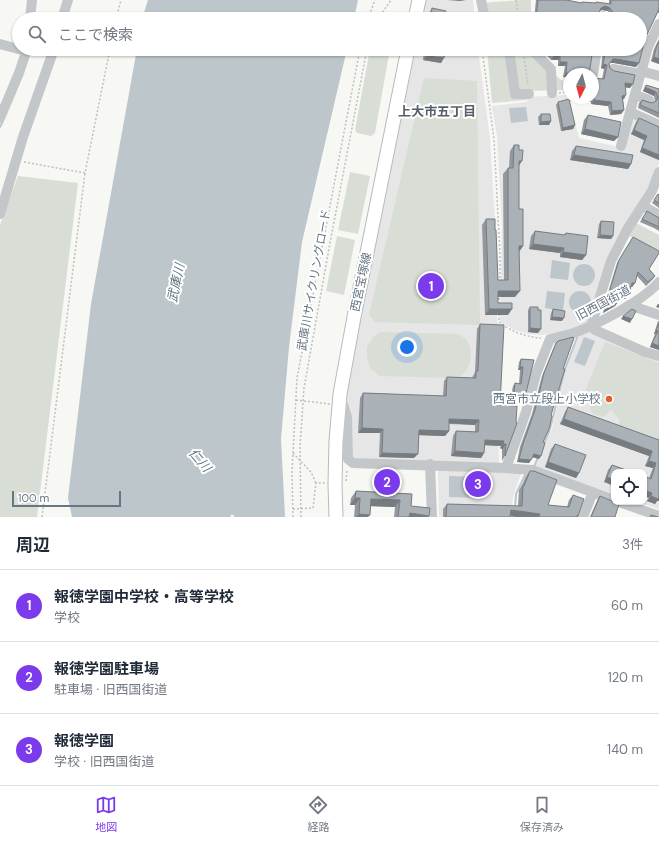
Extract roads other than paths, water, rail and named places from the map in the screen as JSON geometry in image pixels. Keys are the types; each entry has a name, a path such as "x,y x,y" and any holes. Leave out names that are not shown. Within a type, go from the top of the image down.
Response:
{"main road":[{"path":"413,12 414,0"},
{"path":"415,12 419,0"},
{"name":"西宮宝塚線","path":"336,517 335,477 340,394 355,310 407,56"}],"street":[{"path":"31,12 32,0"},
{"path":"64,12 68,0"},
{"path":"480,0 483,12"},
{"path":"647,42 659,24"},
{"path":"0,44 12,47"},
{"path":"0,118 20,73 25,56"},
{"path":"0,214 16,160 52,56"},
{"path":"509,56 515,94 529,94"},
{"path":"538,56 551,69 552,93"},
{"path":"594,68 596,56"},
{"path":"621,146 641,73 643,56"},
{"path":"613,70 659,76"},
{"path":"635,95 649,100"},
{"path":"630,112 659,125"},
{"path":"0,194 16,160"},
{"path":"659,172 656,192 642,206 628,228 611,261 591,326 602,333 645,352 659,356"},
{"path":"642,206 659,215"},
{"name":"旧西国街道","path":"506,468 526,412 536,374 550,339 573,333 591,326 644,296 659,282"},
{"path":"629,305 659,315"},
{"path":"340,394 347,417 348,459 353,462 430,464 532,470 611,499"},
{"path":"430,464 432,517"},
{"path":"584,517 593,492"},
{"path":"628,505 659,516"}],"water":[{"path":"148,0 358,0 355,12 144,12"},
{"path":"136,56 345,56 302,242 289,347 281,439 285,517 235,517 232,514 230,517 72,517 68,498 91,304"},
{"path":"526,107 528,121 511,123 509,108"},
{"path":"552,260 570,263 568,280 550,278"},
{"path":"580,264 588,264 595,271 595,279 588,286 580,286 573,279 573,271"},
{"path":"547,291 565,293 563,311 545,308"},
{"path":"576,291 584,291 591,298 591,306 584,313 576,313 569,306 569,298"},
{"path":"584,337 595,341 585,366 574,362"},
{"path":"449,476 476,477 476,498 449,497"}],"waterway":[{"path":"0,127 3,121"},
{"path":"544,444 550,429 565,369 577,338"},
{"path":"534,467 538,457"},
{"path":"515,508 516,494 526,473"}],"place":[{"name":"報徳学園中学校・高等学校","path":"431,286"},
{"name":"西宮市立段上小学校","path":"609,399"},
{"name":"報徳学園駐車場","path":"387,482"},
{"name":"報徳学園","path":"478,484"}],"district":[{"name":"上大市五丁目","path":"437,111"}],"water label":[{"name":"武庫川","path":"176,283"},
{"name":"仁川","path":"200,460"}]}
